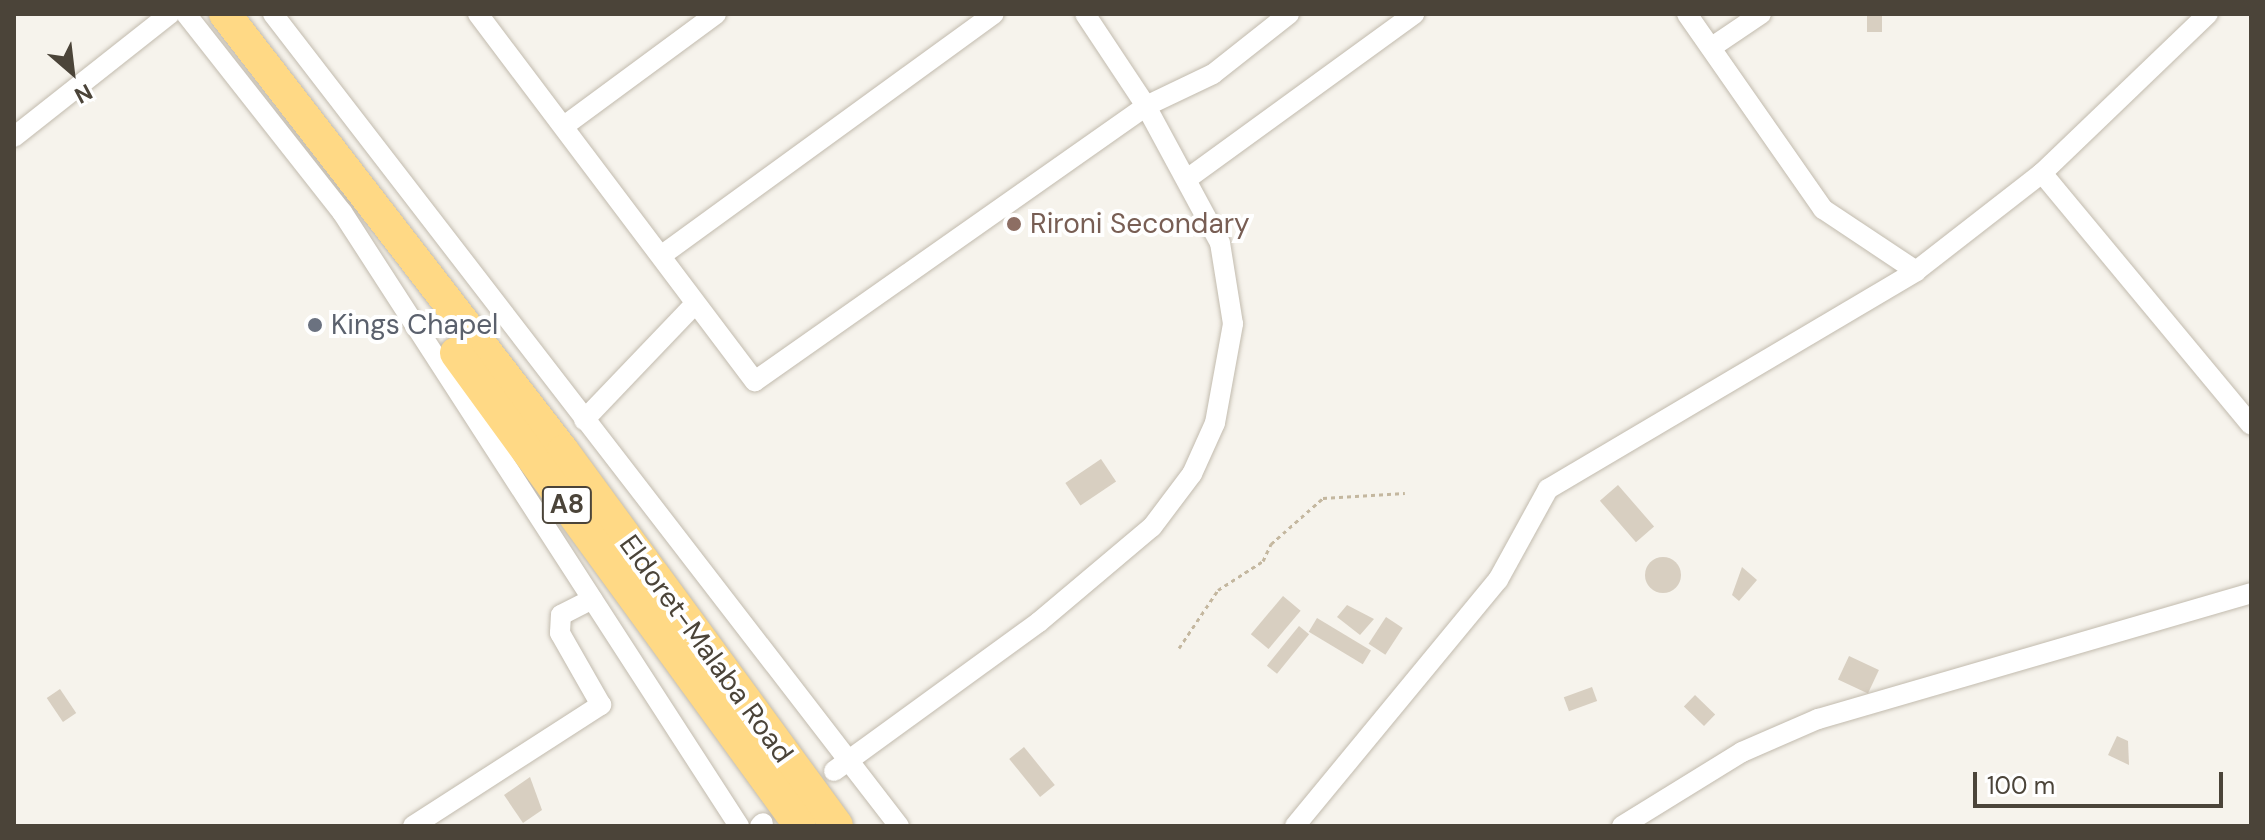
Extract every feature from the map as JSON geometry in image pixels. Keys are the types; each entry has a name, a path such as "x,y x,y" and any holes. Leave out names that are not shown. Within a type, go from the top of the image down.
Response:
{"highway":[{"name":"Eldoret-Malaba Road","path":"203,14 800,826"},
{"name":"Eldoret-Malaba Road","path":"225,14 563,451 837,826"}],"street":[{"path":"14,137 170,14"},
{"path":"186,14 342,212 739,826"},
{"path":"273,14 584,420 850,757 899,826"},
{"path":"478,14 662,255 694,305 761,381 1146,106 1213,74 1289,14"},
{"path":"564,126 716,14"},
{"path":"662,255 994,14"},
{"path":"834,771 1097,577 1152,527 1192,474 1229,374 1233,324 1220,243 1146,106 1085,14"},
{"path":"1187,179 1414,14"},
{"path":"1687,14 1823,209 1916,271"},
{"path":"1712,47 1761,14"},
{"path":"1295,826 1498,580 1548,489 1916,271 2042,173 2208,14"},
{"path":"2042,173 2251,425"},
{"path":"584,420 694,305"},
{"path":"1622,826 1742,752 1818,719 2251,593"},
{"path":"413,826 601,705 560,633 561,615 592,599"}],"path":[{"path":"1179,648 1218,590 1263,561 1271,544 1323,498 1405,493"}],"building":[{"path":"1867,14 1882,14 1882,32 1867,32"},
{"path":"1101,459 1116,481 1080,505 1065,483"},
{"path":"1618,485 1654,527 1636,542 1600,501"},
{"path":"1663,557 1676,562 1681,575 1676,588 1663,593 1650,588 1645,575 1650,562"},
{"path":"1742,567 1757,580 1739,601 1732,595"},
{"path":"1283,596 1301,611 1268,649 1251,634"},
{"path":"1347,605 1374,619 1360,635 1337,617"},
{"path":"1386,617 1403,628 1385,655 1369,644"},
{"path":"1317,618 1371,650 1363,664 1309,632"},
{"path":"1299,626 1309,634 1277,674 1267,666"},
{"path":"1849,656 1879,670 1868,694 1838,680"},
{"path":"1592,687 1597,701 1569,711 1564,697"},
{"path":"60,689 76,713 63,722 47,698"},
{"path":"1695,695 1715,714 1704,726 1684,707"},
{"path":"2117,736 2128,741 2129,765 2108,755"},
{"path":"1024,747 1055,785 1040,797 1009,759"},
{"path":"530,777 542,810 523,823 504,795"}],"place":[{"name":"Rironi Secondary","path":"1014,224"},
{"name":"Kings Chapel","path":"315,325"}]}
